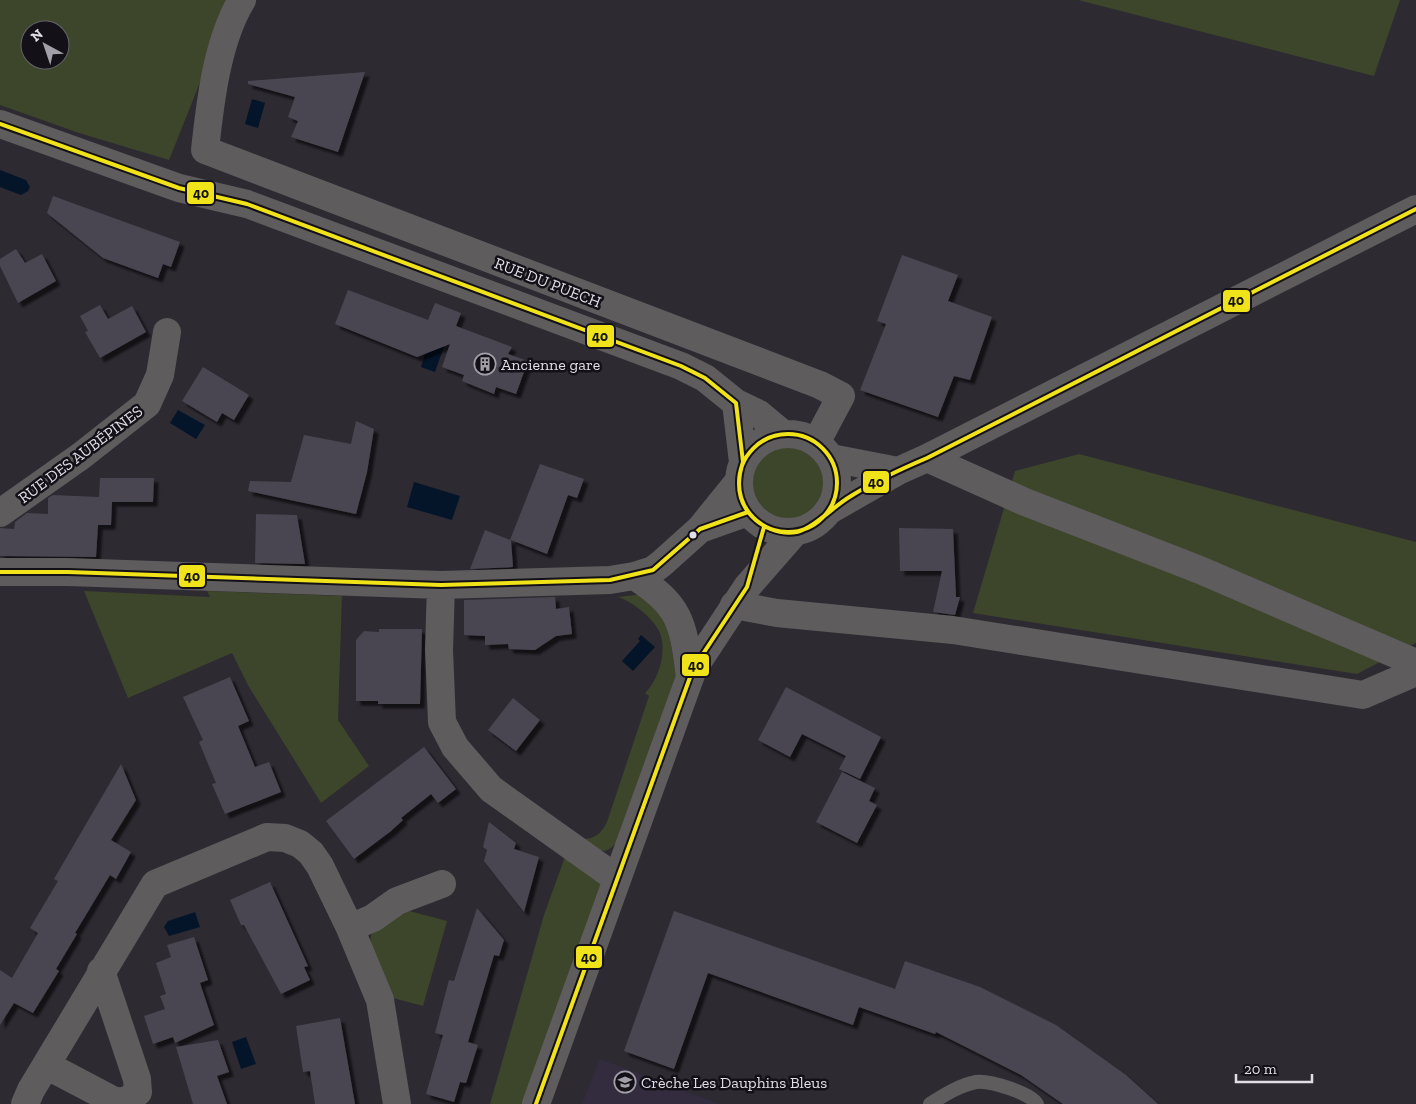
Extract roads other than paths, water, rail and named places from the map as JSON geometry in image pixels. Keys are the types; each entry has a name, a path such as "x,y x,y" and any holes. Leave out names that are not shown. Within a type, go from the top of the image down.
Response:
{"street":[{"name":"RUE DU PUECH","path":"242,0 236,11 221,54 209,112 205,150 820,385 841,396 823,451"},
{"path":"0,124 179,188 247,204 681,366 705,378 736,403 759,414 784,434"},
{"path":"828,511 898,470 927,458 1416,209"},
{"name":"RUE DES AUBÉPINES","path":"0,514 82,456 147,404 160,375 167,332"},
{"path":"736,403 741,472 740,495 756,520 779,532 794,532 814,525 828,511 833,503 837,476 823,451"},
{"path":"0,572 78,572 441,585 610,580 634,576 653,570 662,564 700,529 741,472 751,450 762,441 784,434 800,435 823,451 898,470"},
{"path":"927,458 1025,502 1200,570 1416,662"},
{"path":"700,529 756,520"},
{"path":"741,596 756,520"},
{"path":"536,1104 690,677 741,596 794,532"},
{"path":"634,576 659,593 677,615 684,632 690,677"},
{"path":"441,585 440,709 446,733 474,771 491,789 616,878"},
{"path":"741,596 777,613 952,630 1363,695 1416,672"},
{"path":"25,1104 101,971 155,884 267,837 285,838 300,844 311,853 350,928 380,1000 397,1104"},
{"path":"350,928 373,918 397,901 442,884"},
{"path":"46,1065 116,1102 128,1100 138,1092 137,1079 101,971"}],"lane":[{"path":"930,1104 949,1092 978,1082 1019,1091 1034,1098 1038,1104"}],"water":[{"path":"252,99 265,103 258,128 245,124"},
{"path":"0,170 26,180 30,187 28,191 21,195 0,187"},
{"path":"446,341 435,372 421,367 428,343"},
{"path":"178,410 205,425 196,439 170,423"},
{"path":"414,482 460,496 452,520 407,507"},
{"path":"641,635 655,647 633,671 622,661 640,641 638,639"},
{"path":"195,912 200,927 169,936 164,927 168,921"},
{"path":"246,1037 256,1064 241,1069 232,1042"}],"place":[{"name":"Ancienne gare","path":"485,364"},
{"name":"Crèche Les Dauphins Bleus","path":"625,1082"}]}
